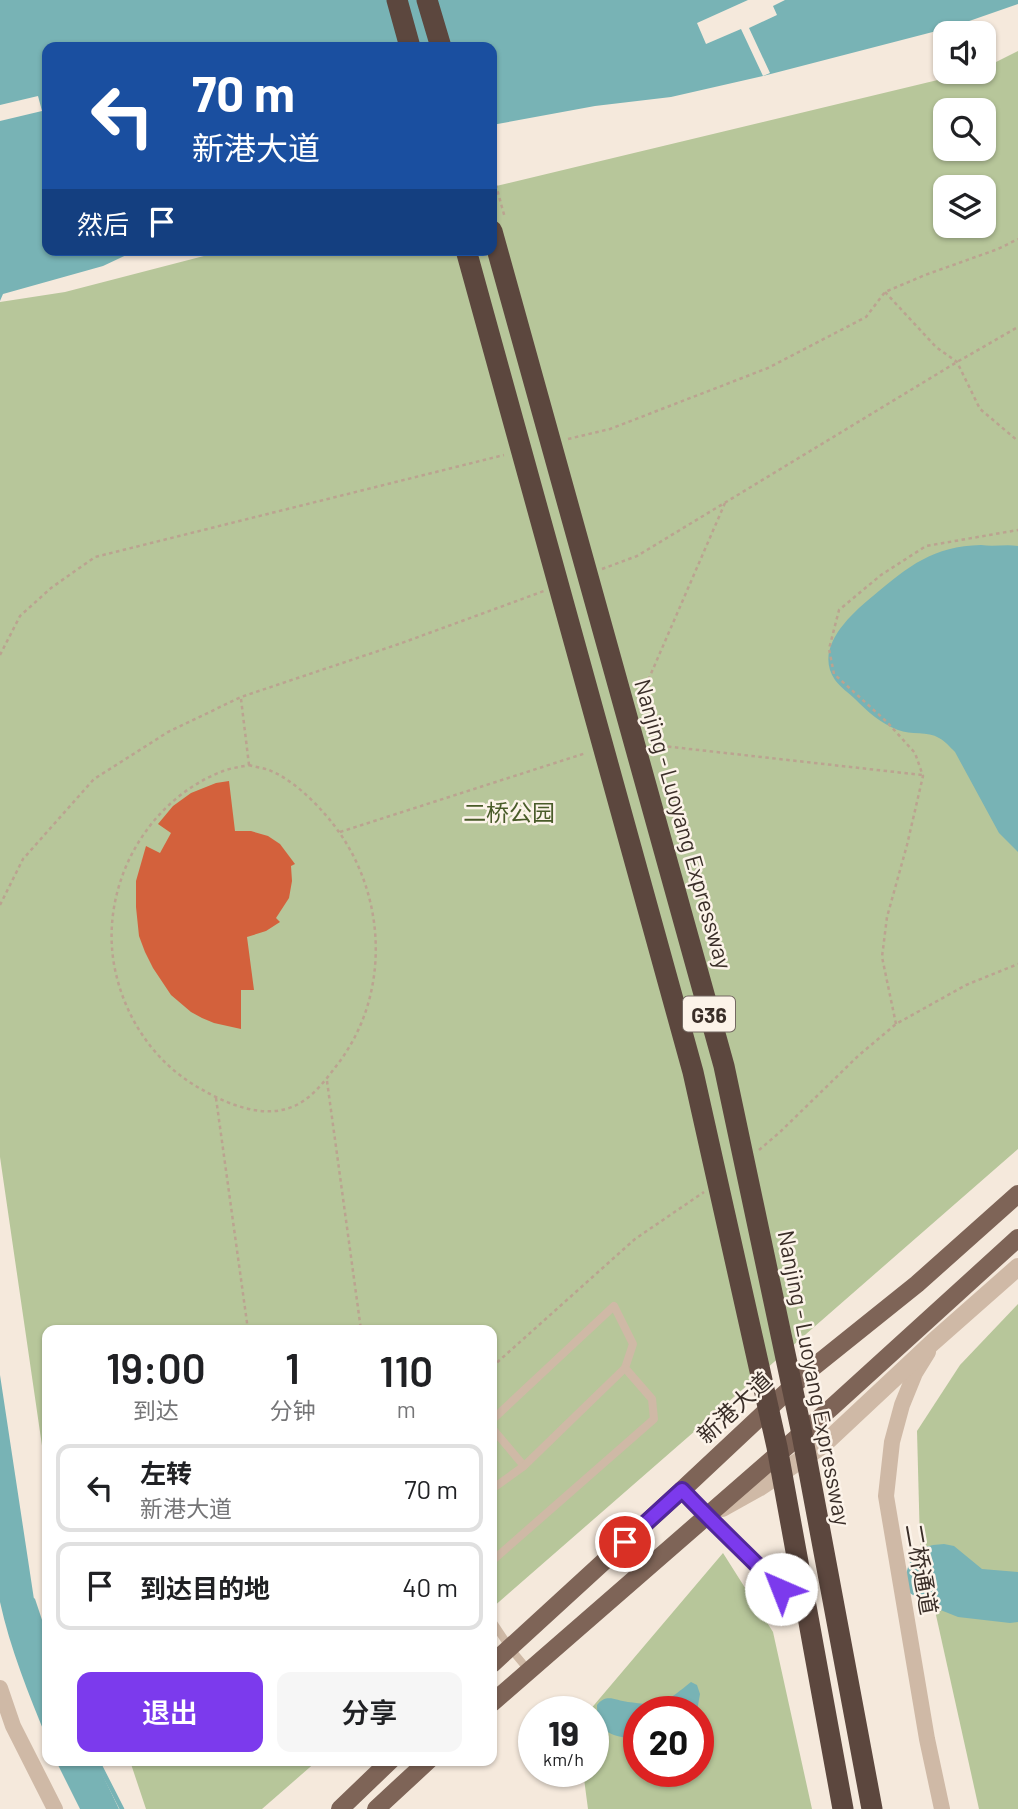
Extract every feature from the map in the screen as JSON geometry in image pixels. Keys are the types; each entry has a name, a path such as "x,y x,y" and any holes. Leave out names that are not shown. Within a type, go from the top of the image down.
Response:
{"highway":[{"path":"397,0 409,42"},
{"path":"428,0 440,42"},
{"name":"Nanjing - Luoyang Expressway","path":"498,225 724,1066 801,1429 872,1809"},
{"name":"G36","path":"468,256 693,1072 777,1447 843,1809"}],"main road":[{"name":"新港大道","path":"497,1660 811,1368 917,1284 1018,1194"},
{"path":"497,1699 831,1408 1018,1238"},
{"path":"340,1809 385,1766"},
{"path":"376,1809 423,1766"}],"street":[{"path":"706,1516 760,1487 823,1445 1018,1267"},
{"name":"二桥通道","path":"933,1342 915,1373 902,1405 892,1442 886,1496 927,1739 942,1809"},
{"path":"0,1688 13,1726 55,1809"}],"lane":[{"path":"497,1415 614,1306 633,1344 625,1368 524,1465 497,1485"},
{"path":"497,1557 654,1419 652,1399 625,1368"},
{"path":"497,1434 524,1465"},
{"path":"682,1490 781,1589"},
{"path":"497,1628 528,1671"}],"path":[{"path":"885,292 936,347 957,362 980,409 1018,441"},
{"path":"600,570 637,556 1018,327"},
{"path":"638,704 725,503"},
{"path":"896,1024 883,957 887,917 923,776 915,753 887,722 834,674 829,649 839,610 881,575 926,546 1018,530"},
{"path":"0,905 23,859 94,779 169,732 241,697 399,644 549,589"},
{"path":"241,697 248,765"},
{"path":"248,765 270,770 287,780 331,820 353,854 368,891 376,930 377,950 372,989 352,1043 327,1081 302,1102 287,1109 267,1112 216,1098 178,1074 150,1046 122,995 113,957 112,918 115,899 137,844 160,813 190,788 225,770 248,765"},
{"path":"327,1081 359,1325"},
{"path":"216,1098 247,1325"}],"green space":[{"name":"二桥公园","path":"1018,51 1018,1149 497,1604 497,1325 42,1325 42,1446 0,1157 0,302 65,292 204,256 497,256 497,186 933,81 933,84 996,84 996,62"},
{"path":"1018,1304 1018,1809 979,1809 920,1543 917,1431 960,1365"},
{"path":"723,1553 773,1632 812,1809 588,1809 585,1787 609,1787 609,1696 602,1696"},
{"path":"132,1766 311,1766 262,1809 146,1809"}],"water":[{"path":"0,0 1018,0 1018,4 969,21 933,21 933,32 763,76 671,97 595,106 497,124 497,42 42,42 42,256 124,256 103,266 3,294 0,301"},
{"path":"964,546 1018,546 1018,852 999,833 955,752 947,744 935,736 903,731 880,721 839,685 829,668 832,644 838,633 855,612 886,585 910,567 935,554"},
{"path":"0,1375 35,1606 42,1628 42,1726 15,1654 0,1602"},
{"path":"944,1544 954,1546 982,1569 1018,1572 1018,1622 958,1617 933,1607 908,1592 907,1569 918,1549"},
{"path":"691,1682 697,1685 700,1694 700,1696 672,1696"},
{"path":"611,1698 623,1701 623,1737 609,1733"},
{"path":"58,1766 98,1766 119,1809 80,1809"}],"pier":[{"path":"748,0 785,0 773,6 777,15 749,28 770,73 763,76 741,29 706,44 697,23"},
{"path":"38,96 42,111 0,121 0,105"}],"building":[{"path":"229,781 235,831 251,831 268,836 280,844 295,864 291,866 289,898 276,918 280,922 266,931 247,937 254,990 241,990 241,1029 202,1018 171,995 145,952 139,936 136,907 136,881 146,846 160,853 171,833 158,824 173,806 191,793"}],"waterway":[{"path":"33,1600 42,1627"},
{"path":"100,1766 122,1809"}],"route":[{"path":"625,1542 682,1490 781,1589"}]}
